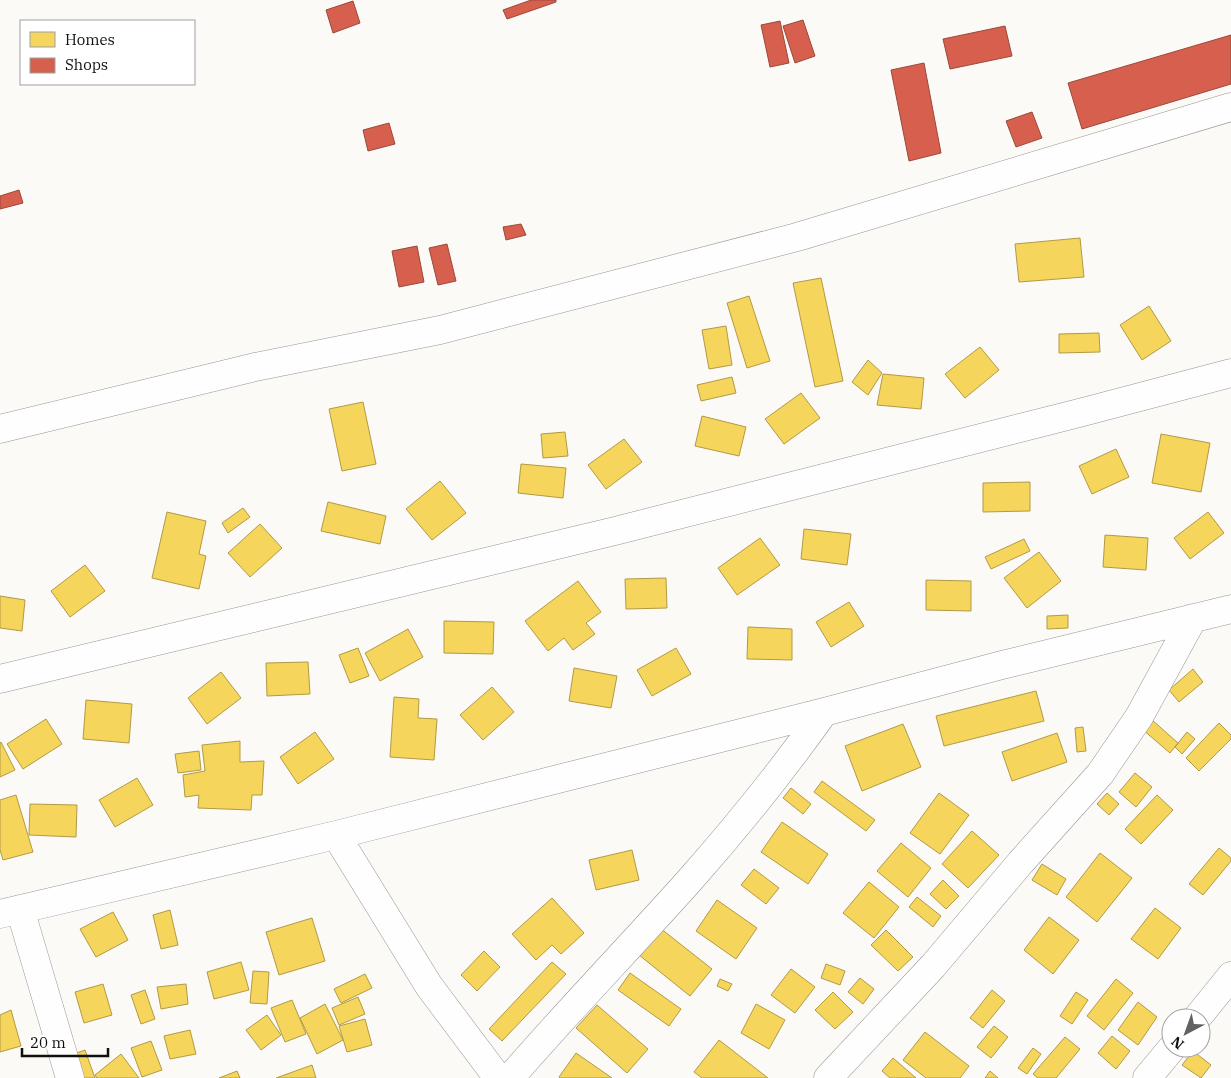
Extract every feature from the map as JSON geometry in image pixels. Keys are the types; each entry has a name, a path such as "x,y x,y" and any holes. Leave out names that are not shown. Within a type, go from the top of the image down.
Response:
{"street":[{"path":"0,430 255,367 440,330 797,237 1231,107"},
{"path":"0,679 625,529 1231,373"},
{"path":"70,1078 10,912 336,835 824,712 1002,665 1231,609"},
{"path":"828,1078 933,966 1021,862 1100,774 1139,717 1193,618"},
{"path":"510,1078 688,882 786,765 824,712"},
{"path":"336,835 430,986 498,1078"},
{"path":"1205,1008 1231,976"},
{"path":"1147,1078 1164,1058"}],"building: Homes":[{"path":"1080,238 1084,277 1019,282 1015,244"},
{"path":"821,278 843,381 815,387 793,283"},
{"path":"749,296 770,361 747,368 727,303"},
{"path":"1149,306 1171,341 1142,360 1120,325"},
{"path":"726,326 732,365 709,369 702,330"},
{"path":"1099,333 1100,352 1059,353 1059,334"},
{"path":"980,347 999,370 965,398 945,374"},
{"path":"868,360 882,373 868,395 852,382"},
{"path":"883,374 924,378 921,409 877,405"},
{"path":"732,377 736,393 701,401 697,385"},
{"path":"801,393 820,418 784,444 765,419"},
{"path":"363,402 376,464 342,471 329,409"},
{"path":"702,416 746,427 739,456 695,446"},
{"path":"565,432 568,456 543,458 541,434"},
{"path":"1161,434 1210,443 1201,492 1152,483"},
{"path":"624,439 642,462 606,489 588,465"},
{"path":"1116,449 1129,477 1092,494 1079,466"},
{"path":"521,464 566,468 563,498 518,493"},
{"path":"440,481 466,513 432,540 406,509"},
{"path":"1030,482 1030,511 983,512 983,483"},
{"path":"328,502 386,516 380,544 321,531"},
{"path":"243,508 250,517 228,533 222,523"},
{"path":"167,512 206,521 199,554 206,556 199,589 152,578"},
{"path":"1208,512 1224,533 1190,559 1174,538"},
{"path":"260,524 282,548 250,577 228,553"},
{"path":"804,529 851,534 847,565 801,559"},
{"path":"1105,535 1148,538 1146,570 1103,567"},
{"path":"760,538 780,565 737,595 718,568"},
{"path":"1024,539 1030,551 991,569 985,557"},
{"path":"1039,552 1061,581 1027,608 1004,578"},
{"path":"85,565 105,591 70,617 51,591"},
{"path":"666,578 667,608 626,609 625,579"},
{"path":"926,580 971,581 971,611 926,610"},
{"path":"578,581 601,612 586,623 595,634 573,650 564,638 548,651 525,621"},
{"path":"0,596 25,600 22,631 0,628"},
{"path":"849,602 864,626 831,647 816,622"},
{"path":"1068,615 1068,628 1047,629 1047,616"},
{"path":"444,621 494,622 493,654 444,653"},
{"path":"748,627 792,629 792,660 747,659"},
{"path":"408,629 423,657 380,681 365,653"},
{"path":"358,648 369,676 350,683 339,655"},
{"path":"676,648 691,674 652,696 637,670"},
{"path":"308,662 310,694 267,696 266,663"},
{"path":"574,668 617,676 611,708 569,701"},
{"path":"1193,669 1203,682 1179,702 1169,690"},
{"path":"221,672 241,698 207,724 188,698"},
{"path":"492,687 514,712 483,740 460,715"},
{"path":"1036,691 1044,721 944,746 936,716"},
{"path":"394,697 419,699 418,718 437,719 434,760 390,757"},
{"path":"86,700 132,704 129,743 83,739"},
{"path":"46,719 62,744 23,769 7,744"},
{"path":"1151,719 1178,743 1170,753 1142,729"},
{"path":"1219,723 1231,735 1231,739 1199,771 1186,758"},
{"path":"903,724 921,767 862,791 845,746"},
{"path":"1083,727 1086,751 1077,752 1075,728"},
{"path":"315,732 334,759 298,784 280,757"},
{"path":"1187,732 1195,739 1182,754 1175,747"},
{"path":"1057,733 1067,762 1012,781 1002,752"},
{"path":"240,741 240,762 264,761 262,795 252,795 251,810 198,808 199,795 185,797 183,775 205,771 202,745"},
{"path":"0,743 15,770 0,777"},
{"path":"199,751 201,770 178,773 175,754"},
{"path":"1135,773 1152,787 1136,807 1119,792"},
{"path":"137,778 153,805 115,827 99,800"},
{"path":"822,781 875,820 866,831 814,792"},
{"path":"791,788 811,804 803,814 783,798"},
{"path":"939,793 969,815 940,854 910,833"},
{"path":"1107,793 1119,804 1109,815 1097,804"},
{"path":"16,795 33,852 3,860 0,850 0,800"},
{"path":"1157,795 1173,810 1141,844 1125,829"},
{"path":"30,804 77,805 76,837 29,835"},
{"path":"782,822 828,854 808,884 761,852"},
{"path":"972,831 999,855 968,888 942,864"},
{"path":"901,843 931,868 908,897 877,871"},
{"path":"1219,848 1231,858 1231,861 1203,895 1189,884"},
{"path":"632,850 639,880 596,890 589,860"},
{"path":"1100,853 1132,878 1097,922 1066,897"},
{"path":"1042,864 1066,879 1057,895 1032,880"},
{"path":"754,869 779,888 766,904 741,885"},
{"path":"943,880 959,896 946,909 930,894"},
{"path":"869,882 899,907 874,938 843,913"},
{"path":"917,897 941,916 933,927 909,907"},
{"path":"552,898 584,933 561,954 552,945 536,960 512,934"},
{"path":"717,900 757,928 736,959 696,931"},
{"path":"1155,908 1181,928 1158,959 1131,939"},
{"path":"170,910 178,945 161,949 153,915"},
{"path":"113,912 128,940 96,957 80,929"},
{"path":"1049,917 1079,940 1053,974 1024,950"},
{"path":"312,918 325,961 279,975 266,932"},
{"path":"660,928 712,969 690,996 639,955"},
{"path":"886,930 913,957 898,971 871,945"},
{"path":"484,951 500,967 477,991 461,975"},
{"path":"241,962 249,990 214,999 207,972"},
{"path":"552,962 566,974 502,1041 489,1029"},
{"path":"826,964 845,971 840,985 821,978"},
{"path":"791,969 815,987 795,1013 771,995"},
{"path":"253,971 269,972 267,1004 250,1003"},
{"path":"630,973 681,1009 669,1026 618,990"},
{"path":"365,974 372,988 341,1003 334,989"},
{"path":"860,978 874,989 863,1004 848,992"},
{"path":"720,979 732,984 728,991 717,986"},
{"path":"1116,979 1133,993 1104,1030 1087,1016"},
{"path":"103,984 112,1015 84,1023 75,992"},
{"path":"186,984 188,1004 161,1009 157,987"},
{"path":"145,990 155,1019 141,1024 131,995"},
{"path":"992,990 1005,1001 983,1028 970,1018"},
{"path":"833,992 853,1012 835,1029 815,1010"},
{"path":"1076,992 1088,1000 1072,1024 1060,1016"},
{"path":"358,997 365,1014 339,1025 332,1008"},
{"path":"292,1000 306,1034 285,1042 271,1008"},
{"path":"1138,1002 1157,1017 1138,1045 1118,1030"},
{"path":"325,1004 343,1040 317,1054 300,1018"},
{"path":"756,1004 785,1020 769,1049 741,1033"},
{"path":"597,1005 648,1049 627,1073 576,1028"},
{"path":"11,1010 21,1046 0,1052 0,1015"},
{"path":"267,1015 281,1035 261,1050 246,1030"},
{"path":"365,1019 372,1045 347,1052 339,1026"},
{"path":"994,1026 1008,1037 991,1058 977,1047"},
{"path":"190,1030 196,1054 170,1059 164,1036"},
{"path":"925,1032 969,1066 960,1078 926,1078 903,1060"},
{"path":"1112,1036 1130,1051 1116,1069 1098,1053"},
{"path":"1065,1037 1080,1049 1056,1078 1038,1078 1033,1074"},
{"path":"719,1040 768,1078 702,1078 694,1072"},
{"path":"151,1041 162,1070 142,1077 131,1048"},
{"path":"1033,1048 1041,1054 1027,1074 1018,1068"},
{"path":"85,1050 95,1078 75,1078 68,1056"},
{"path":"576,1053 612,1078 560,1078"},
{"path":"121,1054 139,1078 97,1078 95,1075"},
{"path":"893,1058 916,1078 890,1078 882,1071"},
{"path":"1188,1058 1202,1058 1211,1065 1201,1078 1182,1065"},
{"path":"312,1065 316,1078 276,1078"},
{"path":"237,1071 240,1078 219,1078"},
{"path":"990,1071 998,1078 985,1078"}],"building: Shops":[{"path":"531,0 556,0 556,2 507,19 503,10"},
{"path":"353,1 360,23 333,33 326,10"},
{"path":"803,20 815,56 795,63 783,26"},
{"path":"780,21 789,63 770,67 761,25"},
{"path":"1005,26 1012,56 950,69 943,39"},
{"path":"1231,35 1231,84 1082,129 1068,83"},
{"path":"924,63 941,153 909,161 891,70"},
{"path":"1032,112 1042,138 1016,147 1006,121"},
{"path":"389,123 395,144 368,151 363,130"},
{"path":"19,190 23,203 0,209 0,196"},
{"path":"521,224 526,235 506,240 503,227"},
{"path":"447,244 456,281 438,285 429,248"},
{"path":"417,246 424,282 399,287 392,251"}]}
